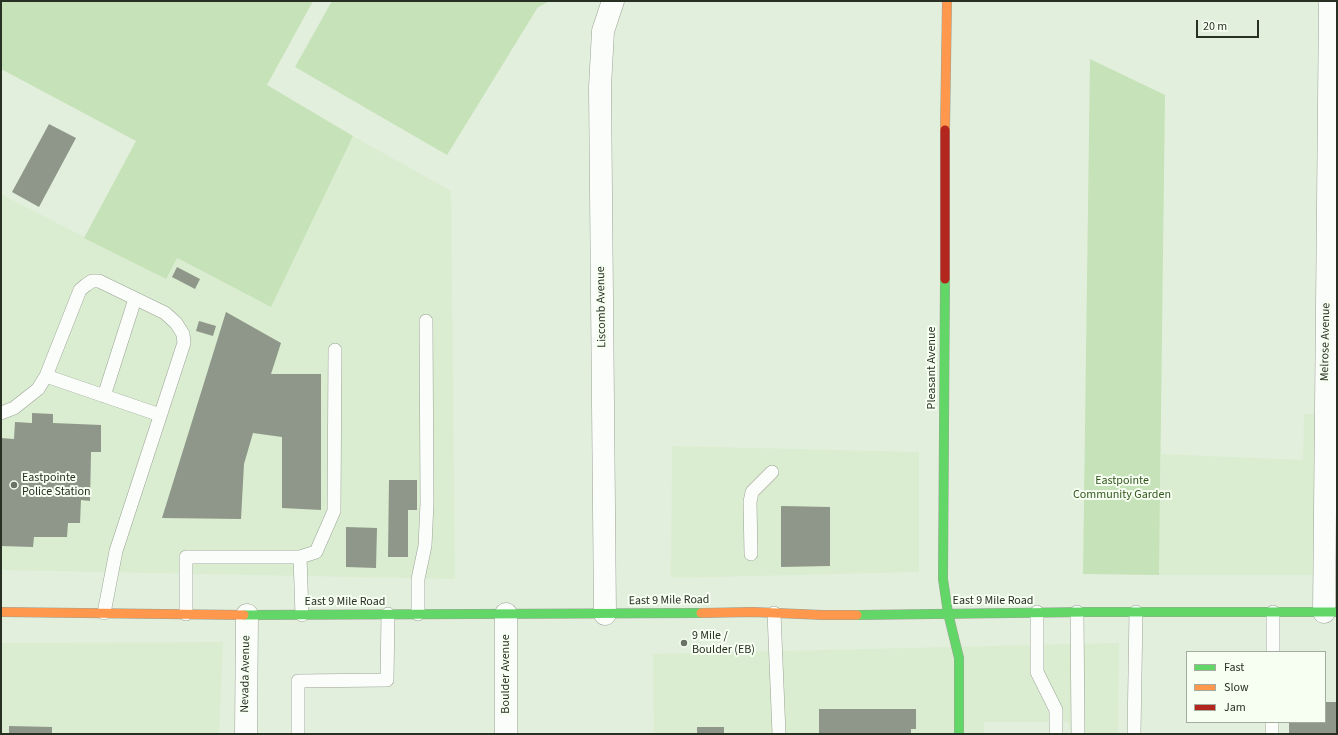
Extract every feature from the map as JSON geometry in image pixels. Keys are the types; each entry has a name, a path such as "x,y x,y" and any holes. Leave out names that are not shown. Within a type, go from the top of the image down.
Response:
{"main road":[{"name":"Pleasant Avenue","path":"947,1 943,579 948,613 960,658 959,734"},
{"name":"East 9 Mile Road","path":"1,612 247,615 753,612 824,615 1037,612 1330,612"}],"street":[{"name":"Liscomb Avenue","path":"605,614 600,87 604,31 613,1"},
{"name":"Melrose Avenue","path":"1330,1 1330,612"},
{"name":"Boulder Avenue","path":"506,614 506,734"},
{"name":"Nevada Avenue","path":"246,734 247,615"}],"lane":[{"path":"1,413 14,408 38,389 46,376 80,290 92,281 99,282 165,313 176,323 183,334 184,343 116,551 104,613"},
{"path":"104,396 135,299"},
{"path":"418,614 418,579 425,546 427,503 426,321"},
{"path":"186,614 186,557 300,557 316,552 334,511 335,350"},
{"path":"46,376 160,415"},
{"path":"751,554 750,502 752,492 772,472"},
{"path":"300,557 302,615"},
{"path":"1037,612 1037,672 1056,710 1056,734"},
{"path":"1077,612 1078,734"},
{"path":"1134,734 1136,612"},
{"path":"1273,612 1273,651"},
{"path":"774,613 779,734"},
{"path":"298,734 298,681 387,680 388,614"},
{"path":"1272,723 1272,734"}],"shaded area":[{"path":"353,136 451,191 455,579 1,570 1,194 165,279 176,258 271,307"},
{"path":"1304,414 1337,414 1337,575 1159,575 1161,454 1303,460"},
{"path":"672,446 919,452 919,572 671,578"},
{"path":"223,642 219,734 1,734 1,643"},
{"path":"1119,643 1118,734 1070,734 1069,722 984,722 984,734 654,734 653,654"}],"green space":[{"path":"1,1 313,1 267,85 353,136 271,307 177,258 166,279 84,238 136,141 1,69"},
{"path":"332,1 550,1 538,7 447,155 295,67"},
{"name":"Eastpointe Community Garden","path":"1090,59 1165,95 1159,575 1083,574"}],"building":[{"path":"49,124 76,138 39,207 12,192"},
{"path":"177,267 200,279 195,289 172,277"},
{"path":"226,312 281,343 271,374 321,374 321,510 282,508 282,437 253,433 244,464 241,519 162,518"},
{"path":"199,321 216,326 213,336 196,331"},
{"path":"32,413 53,414 53,423 101,425 101,452 91,452 90,501 81,500 80,523 68,523 67,537 34,537 33,547 1,546 1,438 14,439 15,422 32,423"},
{"path":"389,480 417,480 417,510 408,510 408,557 388,557"},
{"path":"781,506 830,507 830,566 781,567"},
{"path":"346,527 377,528 376,568 346,567"},
{"path":"1326,702 1337,702 1337,734 1289,734 1289,723 1326,723"},
{"path":"819,709 916,709 916,729 911,729 911,734 819,734"},
{"path":"9,726 52,727 52,734 9,734"},
{"path":"697,727 724,727 724,734 697,734"}],"traffic: fast":[{"path":"945,279 943,579 948,613 959,658 959,734"},
{"path":"857,615 1087,612 1337,612"},
{"path":"244,615 701,613"}],"traffic: slow":[{"path":"945,130 947,1"},
{"path":"1,612 244,615"},
{"path":"701,613 753,612 857,615"}],"traffic: jam":[{"path":"945,130 945,279"}],"place":[{"name":"Eastpointe Police Station","path":"14,485"},
{"name":"9 Mile / Boulder (EB)","path":"684,643"}]}
